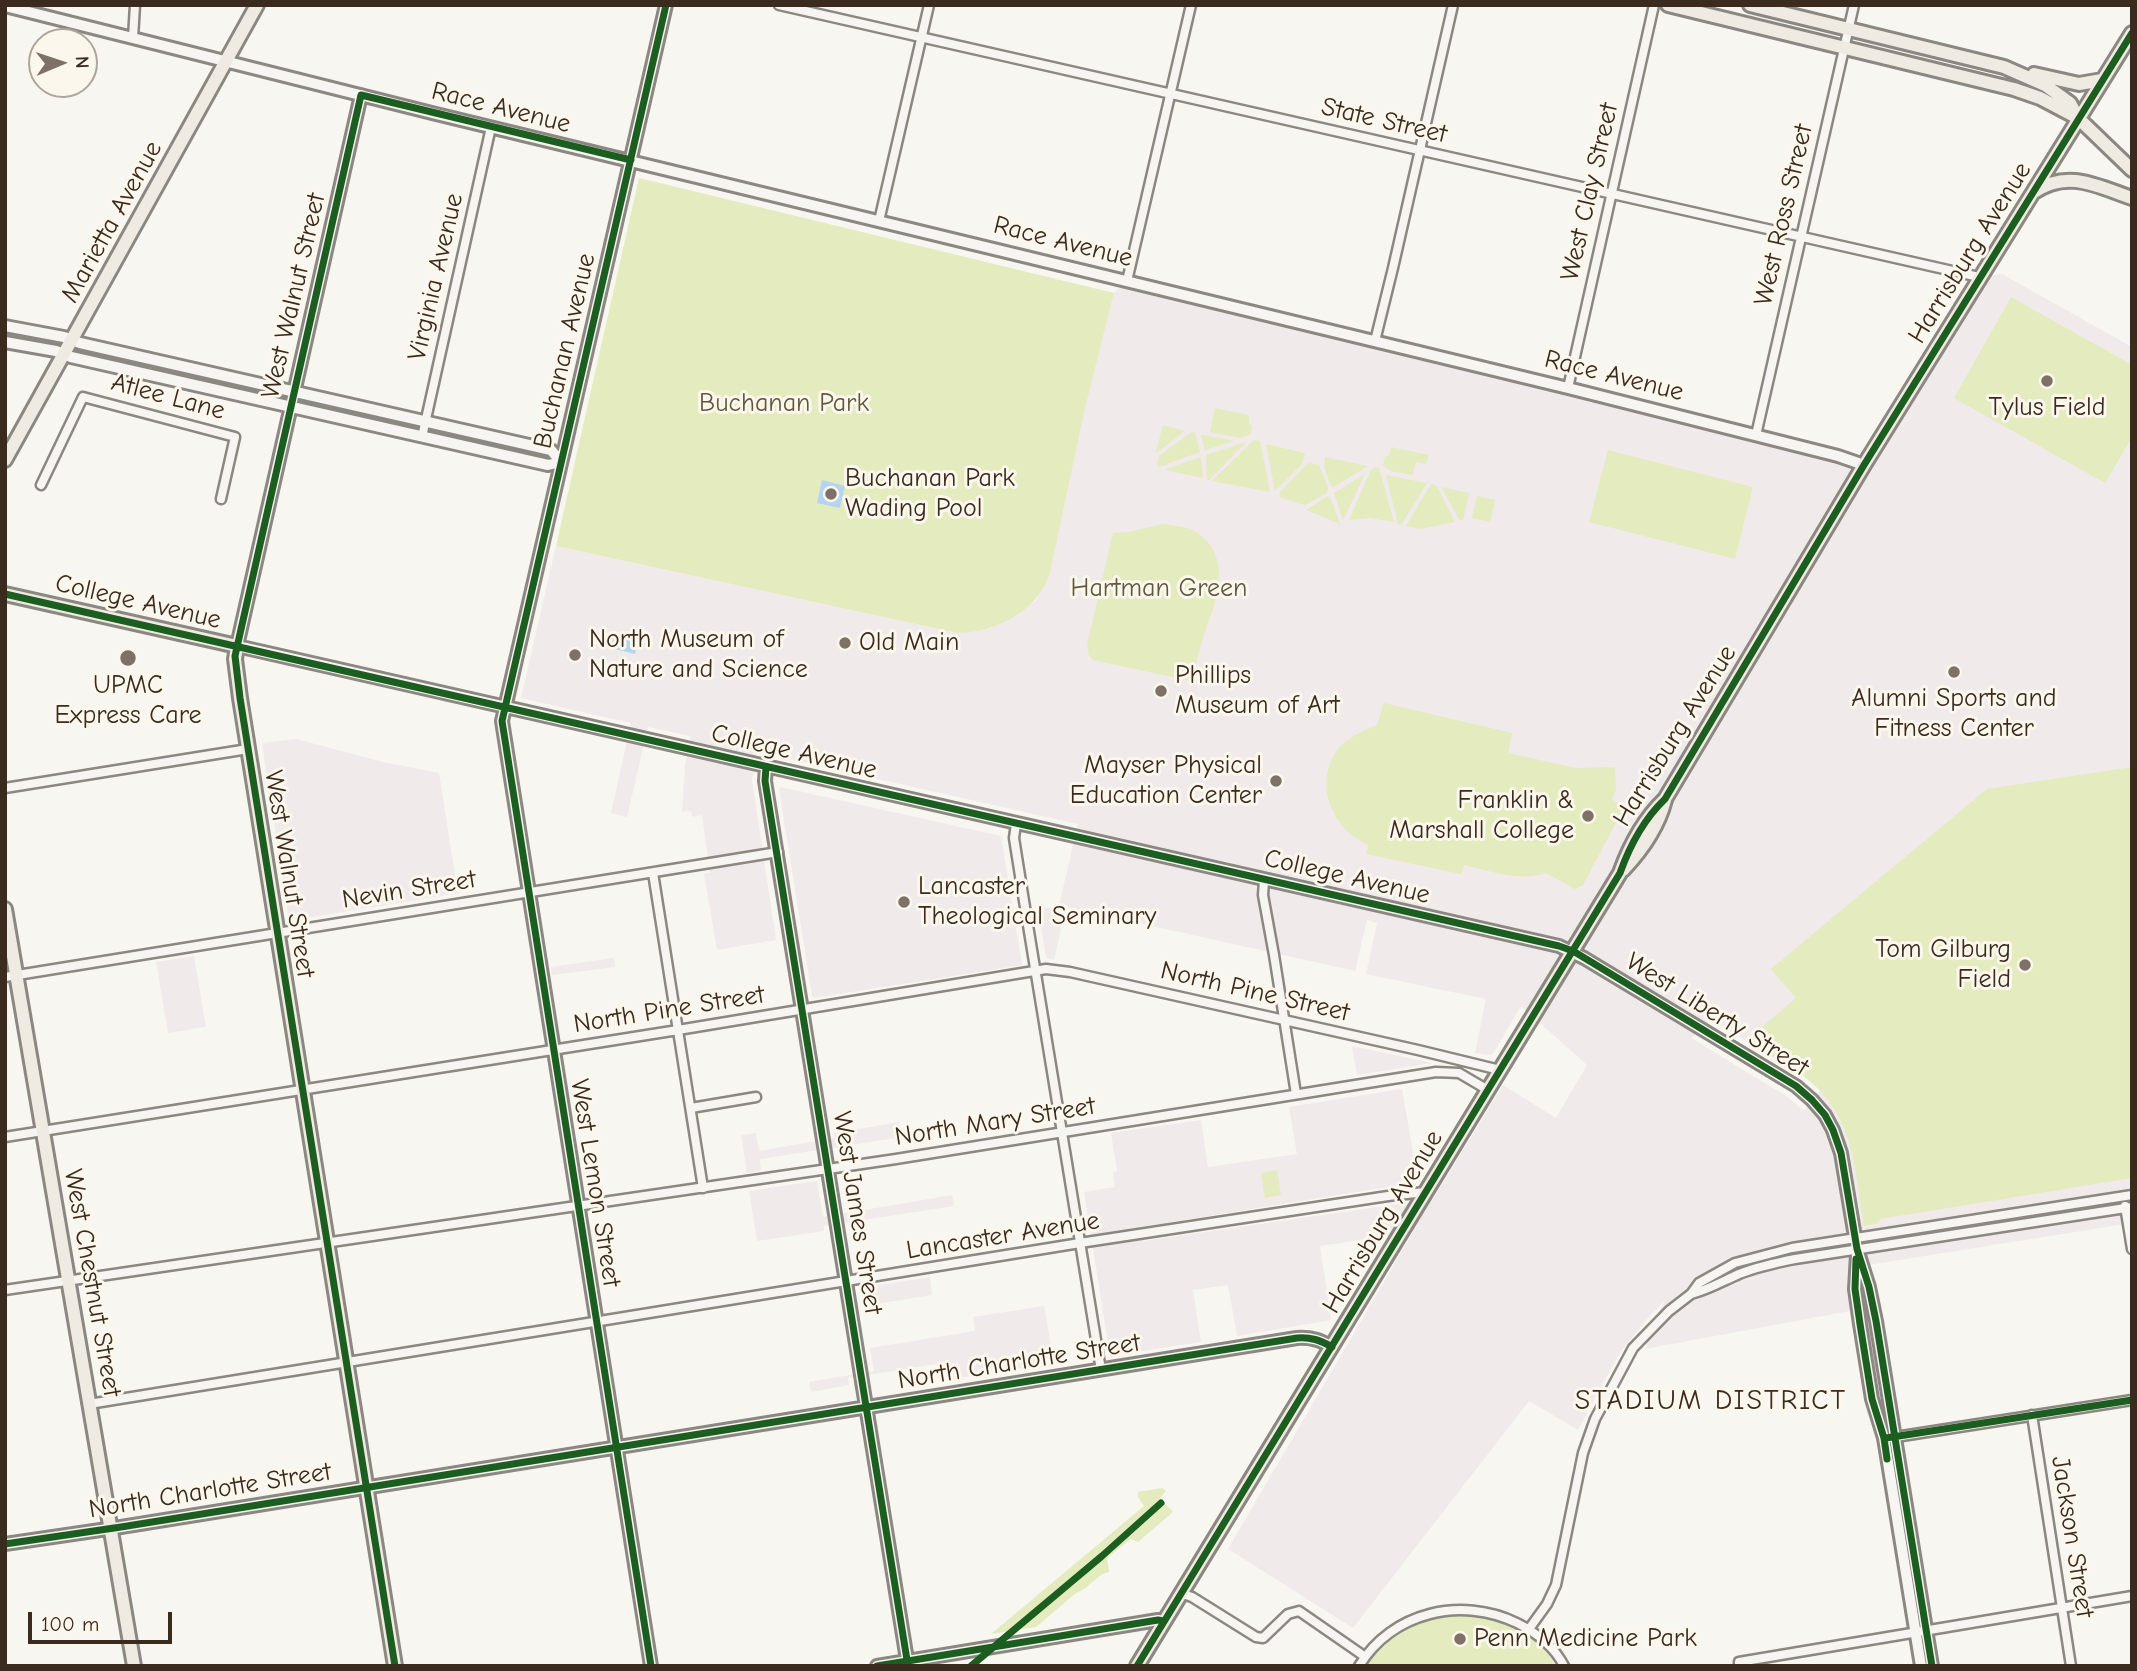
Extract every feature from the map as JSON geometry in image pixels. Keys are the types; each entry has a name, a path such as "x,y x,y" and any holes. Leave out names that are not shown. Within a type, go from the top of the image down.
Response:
{"main road":[{"name":"Marietta Avenue","path":"5,460 257,5"},
{"name":"Buchanan Avenue","path":"506,707 666,5"},
{"path":"1668,5 2014,89 2040,98 2078,118 2132,170"},
{"path":"1750,5 2079,84 2102,80"},
{"name":"Race Avenue","path":"5,6 491,127 1568,388 1864,465"},
{"name":"Harrisburg Avenue","path":"1137,1666 1620,873 1637,855 1654,828 1665,799 1864,465 2132,33"},
{"path":"2004,67 2055,92 2070,103 2078,118"},
{"name":"West Walnut Street","path":"361,95 235,659 395,1666"},
{"path":"2031,194 2049,183 2070,180 2132,198"},
{"path":"5,326 64,337 551,450 561,462 548,465 56,351 5,342"},
{"name":"College Avenue","path":"5,594 1573,951"},
{"name":"West Lemon Street","path":"506,707 502,721 528,893 651,1666"},
{"name":"West James Street","path":"766,767 765,781 908,1663"},
{"name":"West Chestnut Street","path":"5,909 11,976 43,1131 134,1666"},
{"name":"West Liberty Street","path":"1573,951 1796,1086 1825,1115 1833,1130 1840,1153 1856,1244 1869,1287 1921,1631 1932,1666"},
{"name":"West Liberty Street","path":"1856,1244 1855,1289 1872,1398 1890,1437"},
{"name":"North Charlotte Street","path":"5,1544 1304,1338 1320,1340 1332,1347"},
{"path":"877,1666 1163,1621"},
{"name":"West Liberty Street","path":"1921,1631 1921,1666"}],"street":[{"path":"133,38 135,5"},
{"name":"State Street","path":"779,5 1979,277"},
{"path":"879,221 929,5"},
{"path":"1127,281 1191,5"},
{"path":"1375,341 1452,5"},
{"name":"West Clay Street","path":"1568,388 1654,5"},
{"name":"West Ross Street","path":"1756,435 1854,5"},
{"name":"Virginia Avenue","path":"422,437 491,127"},
{"name":"Atlee Lane","path":"41,485 83,397 235,437 221,499"},
{"path":"5,788 248,749"},
{"path":"1016,824 1015,842 1035,971 1101,1370"},
{"name":"Nevin Street","path":"11,976 778,852"},
{"path":"653,873 703,1188"},
{"path":"1264,881 1263,895 1296,1094"},
{"name":"North Pine Street","path":"5,1137 1052,969 1418,1049 1500,1070"},
{"name":"North Mary Street","path":"5,1290 828,1169 1436,1072 1459,1073 1488,1090"},
{"path":"691,1108 756,1097"},
{"name":"Lancaster Avenue","path":"89,1404 1080,1243 1425,1192"},
{"path":"1530,1629 1556,1585 1583,1454 1598,1411 1633,1349 1669,1311 1691,1294 1704,1291 1760,1266 1856,1244 2128,1196 2132,1249"},
{"path":"1856,1244 2129,1208"},
{"path":"1890,1437 2132,1400"},
{"name":"Jackson Street","path":"2032,1415 2071,1666"},
{"path":"1180,1593 1192,1597 1256,1637 1263,1638 1289,1614 1299,1611 1364,1656"},
{"path":"1739,1664 2132,1596"},
{"path":"1359,1666 1364,1656 1386,1635 1420,1615 1455,1609 1475,1609 1509,1619 1530,1629 1558,1653 1564,1666"}],"shaded area":[{"name":"Franklin & Marshall College","path":"2002,274 2132,347 2132,1223 1849,1268 1855,1310 1645,1349 1665,1300 1619,1354 1578,1430 1529,1401 1353,1628 1228,1549 1413,1232 1320,1246 1331,1320 1237,1336 1228,1285 1193,1290 1201,1342 1110,1356 1084,1192 1115,1187 1113,1172 1117,1171 1111,1133 1201,1120 1208,1167 1297,1154 1289,1107 1402,1089 1417,1175 1412,1183 1141,1227 1143,1241 1433,1199 1503,1085 1556,1118 1587,1065 1521,1006 1494,1052 1491,1055 1475,1053 1486,999 1366,974 1377,923 1367,920 1355,971 1066,907 1054,960 1046,958 1038,906 1058,910 1078,824 758,752 752,780 776,940 717,950 704,874 710,873 702,815 692,817 691,811 682,812 685,765 691,736 648,727 627,817 611,813 631,723 521,698 556,546 957,633 991,628 1016,616 1036,600 1050,573 1084,413 1114,293 1127,281 1864,465 1979,277","holes":["1712,1020 1805,1077 1820,1090 1804,1111 1786,1096 1691,1038"]},
{"path":"296,739 383,762 439,773 458,893 289,921 262,743"},
{"name":"Lancaster Theological Seminary","path":"781,787 1001,836 1022,965 814,998 779,789"},
{"path":"194,956 206,1027 168,1033 156,962"},
{"path":"614,958 615,967 552,975 551,967"},
{"path":"1352,1046 1433,1063 1357,1075"},
{"path":"899,1122 902,1137 760,1159 761,1171 747,1173 741,1135 756,1133 759,1151 834,1138 834,1133"},
{"path":"817,1181 823,1217 952,1195 954,1206 824,1226 824,1231 757,1241 749,1191"},
{"path":"930,1277 932,1295 864,1306 861,1288"},
{"path":"1044,1306 1054,1363 939,1381 936,1364 848,1378 849,1385 811,1392 809,1382 874,1371 870,1348 975,1331 973,1317"}],"green space":[{"name":"Buchanan Park","path":"639,178 1114,293 1084,413 1050,573 1036,599 1001,624 957,633 556,546"},
{"name":"Tylus Field","path":"2011,297 2132,365 2132,437 2105,483 1954,398"},
{"path":"1215,408 1249,415 1251,434 1240,438 1210,432"},
{"path":"1163,425 1185,431 1156,453 1156,452"},
{"path":"1192,432 1195,433 1200,452 1159,467 1159,456"},
{"path":"1203,435 1234,441 1205,450"},
{"path":"1254,440 1260,441 1270,492 1212,481"},
{"path":"1246,442 1209,480 1207,480 1206,455"},
{"path":"1266,444 1305,453 1302,464 1275,491"},
{"path":"1391,447 1429,455 1426,464 1416,462 1412,475 1391,471 1383,465"},
{"path":"1608,450 1753,487 1735,559 1589,522"},
{"path":"1201,457 1203,478 1165,470 1166,469"},
{"path":"1325,457 1368,466 1332,488 1324,467"},
{"path":"1308,463 1319,465 1328,488 1327,493 1305,505 1279,497 1280,492"},
{"path":"1379,468 1394,522 1370,518 1349,520 1371,470"},
{"path":"1365,474 1344,518 1343,520 1334,493"},
{"path":"1386,475 1427,483 1401,525 1398,524"},
{"path":"1431,484 1439,490 1455,522 1420,529 1406,526"},
{"path":"1441,487 1469,493 1463,521 1459,519"},
{"path":"1328,496 1331,499 1340,524 1306,510"},
{"path":"1477,496 1495,500 1490,522 1472,518"},
{"name":"Hartman Green","path":"1163,524 1194,531 1213,550 1217,561 1219,573 1216,598 1191,681 1093,660 1087,645 1113,533"},
{"path":"1384,703 1512,733 1508,753 1576,768 1615,767 1616,790 1612,799 1621,810 1620,815 1583,885 1575,889 1546,873 1515,876 1464,865 1461,874 1366,854 1368,845 1345,829 1337,818 1327,793 1327,779 1329,765 1336,752 1349,739 1377,725"},
{"path":"2132,767 2132,1178 1880,1219 1876,1224 1864,1226 1855,1165 1844,1127 1834,1110 1822,1093 1806,1078 1746,1041 1796,998 1771,969 1987,789"},
{"path":"1277,1170 1281,1195 1265,1198 1261,1173"},
{"path":"1162,1488 1166,1491 1160,1498 1173,1512 1138,1542 1131,1539 1107,1558 1109,1572 1076,1593 1036,1627 991,1634 1144,1506 1138,1492"},
{"name":"Penn Medicine Park","path":"1465,1613 1495,1619 1523,1632 1546,1651 1555,1666 1365,1666 1385,1642 1408,1626 1434,1617"}],"water":[{"name":"Buchanan Park Wading Pool","path":"822,480 845,486 840,508 817,503"},
{"path":"614,634 638,639 635,654 611,648"}],"cycle path":[{"path":"651,1666 502,721 666,5"},
{"path":"1137,1666 1620,873 1638,833 1665,799 1864,465 2132,33"},
{"path":"395,1666 235,656 361,95 631,160"},
{"path":"5,594 1573,951 1796,1086 1825,1115 1833,1130 1841,1153 1857,1249 1876,1321 1932,1666"},
{"path":"766,767 765,781 908,1666"},
{"path":"1856,1259 1855,1289 1860,1324 1872,1399 1884,1438 1887,1459"},
{"path":"5,1544 1297,1338 1315,1339 1332,1347"},
{"path":"1886,1438 2132,1400"},
{"path":"971,1666 1161,1503"},
{"path":"877,1666 1163,1621"}],"place":[{"name":"Tylus Field","path":"2047,381"},
{"name":"Buchanan Park Wading Pool","path":"831,494"},
{"name":"Old Main","path":"845,643"},
{"name":"North Museum of Nature and Science","path":"575,655"},
{"name":"UPMC Express Care","path":"128,658"},
{"name":"Alumni Sports and Fitness Center","path":"1954,672"},
{"name":"Phillips Museum of Art","path":"1161,691"},
{"name":"Mayser Physical Education Center","path":"1276,781"},
{"name":"Franklin & Marshall College","path":"1588,816"},
{"name":"Lancaster Theological Seminary","path":"904,902"},
{"name":"Tom Gilburg Field","path":"2025,965"},
{"name":"Penn Medicine Park","path":"1460,1639"}],"district":[{"name":"STADIUM DISTRICT","path":"1711,1401"}]}
